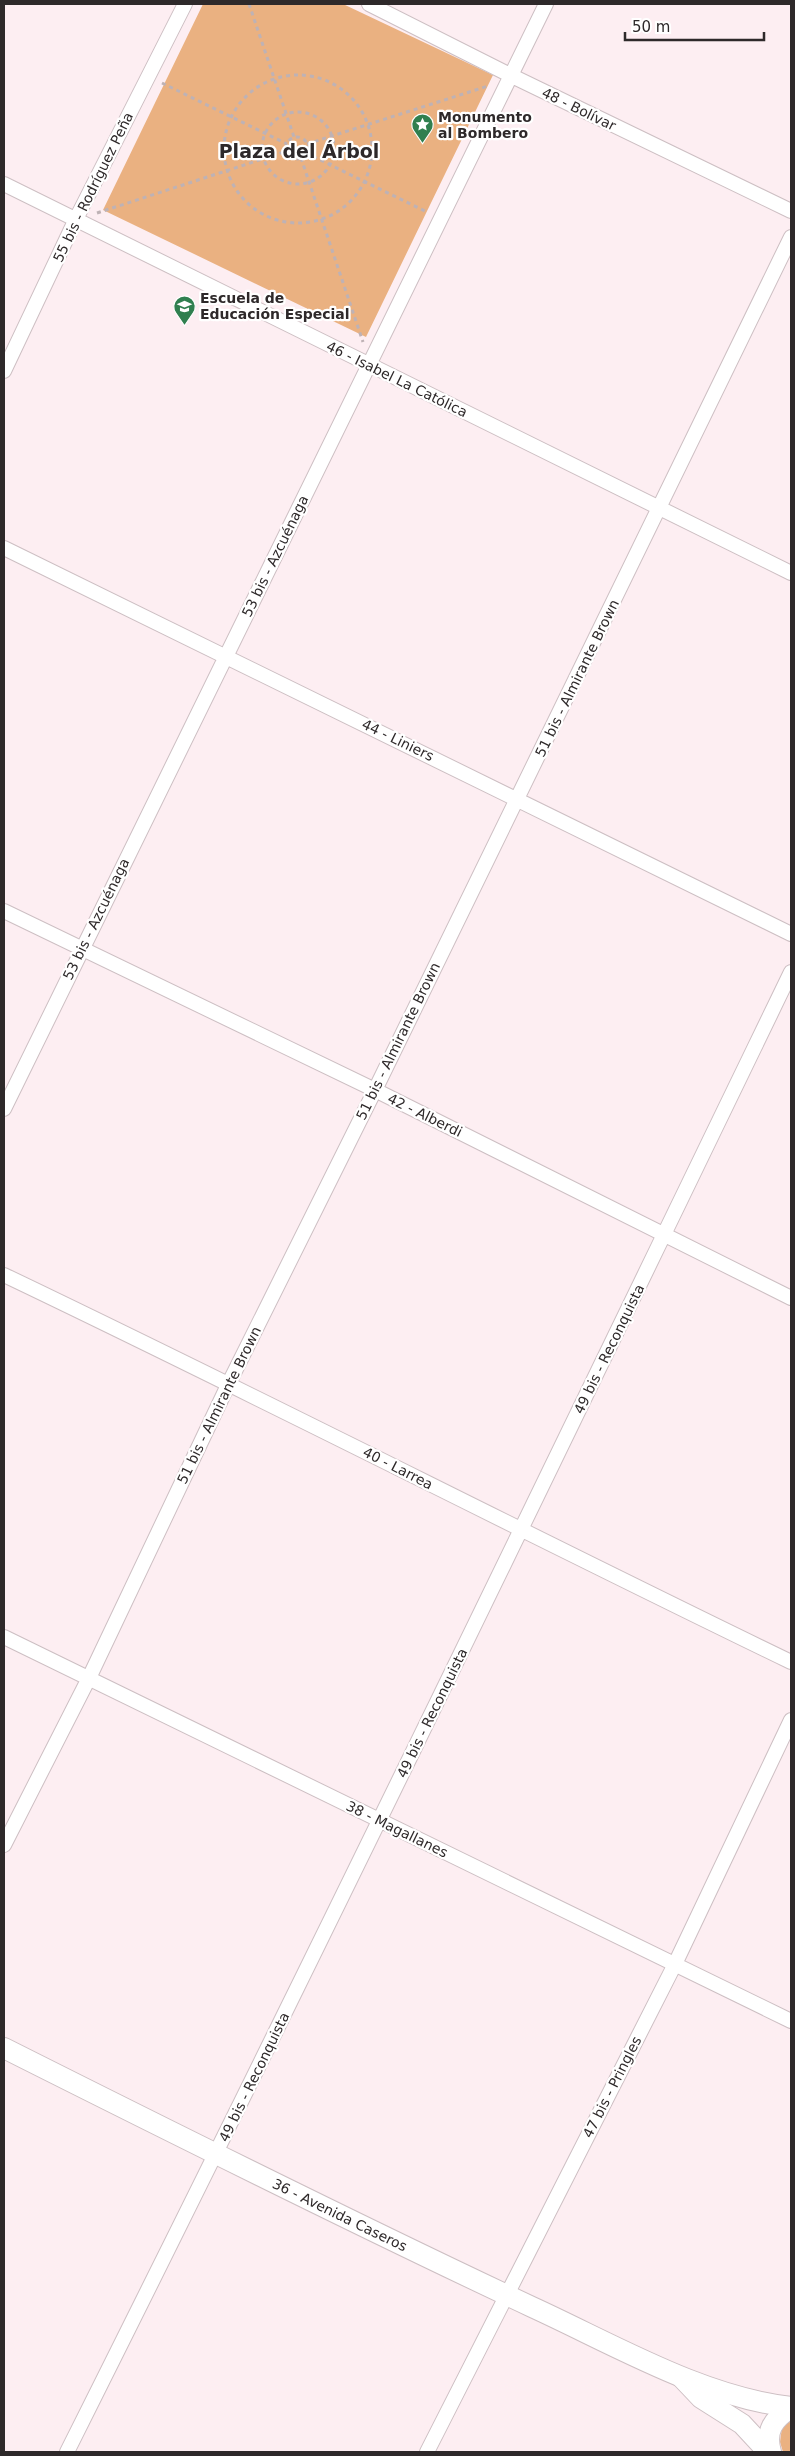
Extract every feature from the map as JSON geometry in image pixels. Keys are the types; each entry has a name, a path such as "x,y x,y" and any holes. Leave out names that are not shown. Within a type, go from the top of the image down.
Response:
{"main road":[{"name":"36 - Avenida Caseros","path":"4,2048 216,2154 507,2295 679,2375 767,2404 791,2408"},
{"name":"36 - Avenida Caseros","path":"679,2375 701,2398 742,2424 769,2452"},
{"path":"769,2452 768,2438 771,2425 780,2415 791,2408"}],"street":[{"name":"55 bis - Rodríguez Peña","path":"4,372 75,221 185,4"},
{"name":"48 - Bolívar","path":"369,4 512,76 791,211"},
{"name":"53 bis - Azcuénaga","path":"4,1108 370,366 546,4"},
{"name":"46 - Isabel La Católica","path":"4,184 75,221 659,509 791,572"},
{"name":"51 bis - Almirante Brown","path":"4,1845 89,1678 229,1383 375,1090 791,237"},
{"name":"44 - Liniers","path":"4,548 518,798 791,934"},
{"name":"42 - Alberdi","path":"4,911 375,1090 791,1298"},
{"name":"49 bis - Reconquista","path":"67,2452 216,2154 521,1531 791,972"},
{"name":"40 - Larrea","path":"4,1275 229,1383 521,1531 791,1662"},
{"name":"38 - Magallanes","path":"4,1637 791,2021"},
{"name":"47 bis - Pringles","path":"427,2452 675,1964 791,1720"}],"path":[{"path":"249,4 294,137"},
{"path":"293,74 317,77 339,86 357,102 368,124 373,146 369,171 358,194 339,211 322,218 291,223 266,216 246,201 231,180 224,156 226,132 232,117 234,110 250,92 274,79 293,74"},
{"path":"308,144 512,76"},
{"path":"148,77 287,144"},
{"path":"302,112 318,117 327,125 332,136 334,147 330,165 318,178 309,182 294,184 283,180 273,174 264,158 262,146 265,133 274,120 286,114 302,112"},
{"path":"301,158 291,157 287,151 287,144 294,137 301,137 308,144"},
{"path":"301,158 306,153 308,144"},
{"path":"75,221 287,151"},
{"path":"306,153 442,219"},
{"path":"301,158 370,366"}],"shaded area":[{"path":"203,4 343,4 493,75 366,337 103,210"},
{"path":"791,2421 791,2452 783,2452 780,2442 782,2427"}],"place":[{"name":"Monumento al Bombero","path":"422,144"},
{"name":"Escuela de Educación Especial","path":"184,325"}],"district":[{"name":"Plaza del Árbol","path":"299,151"}]}
